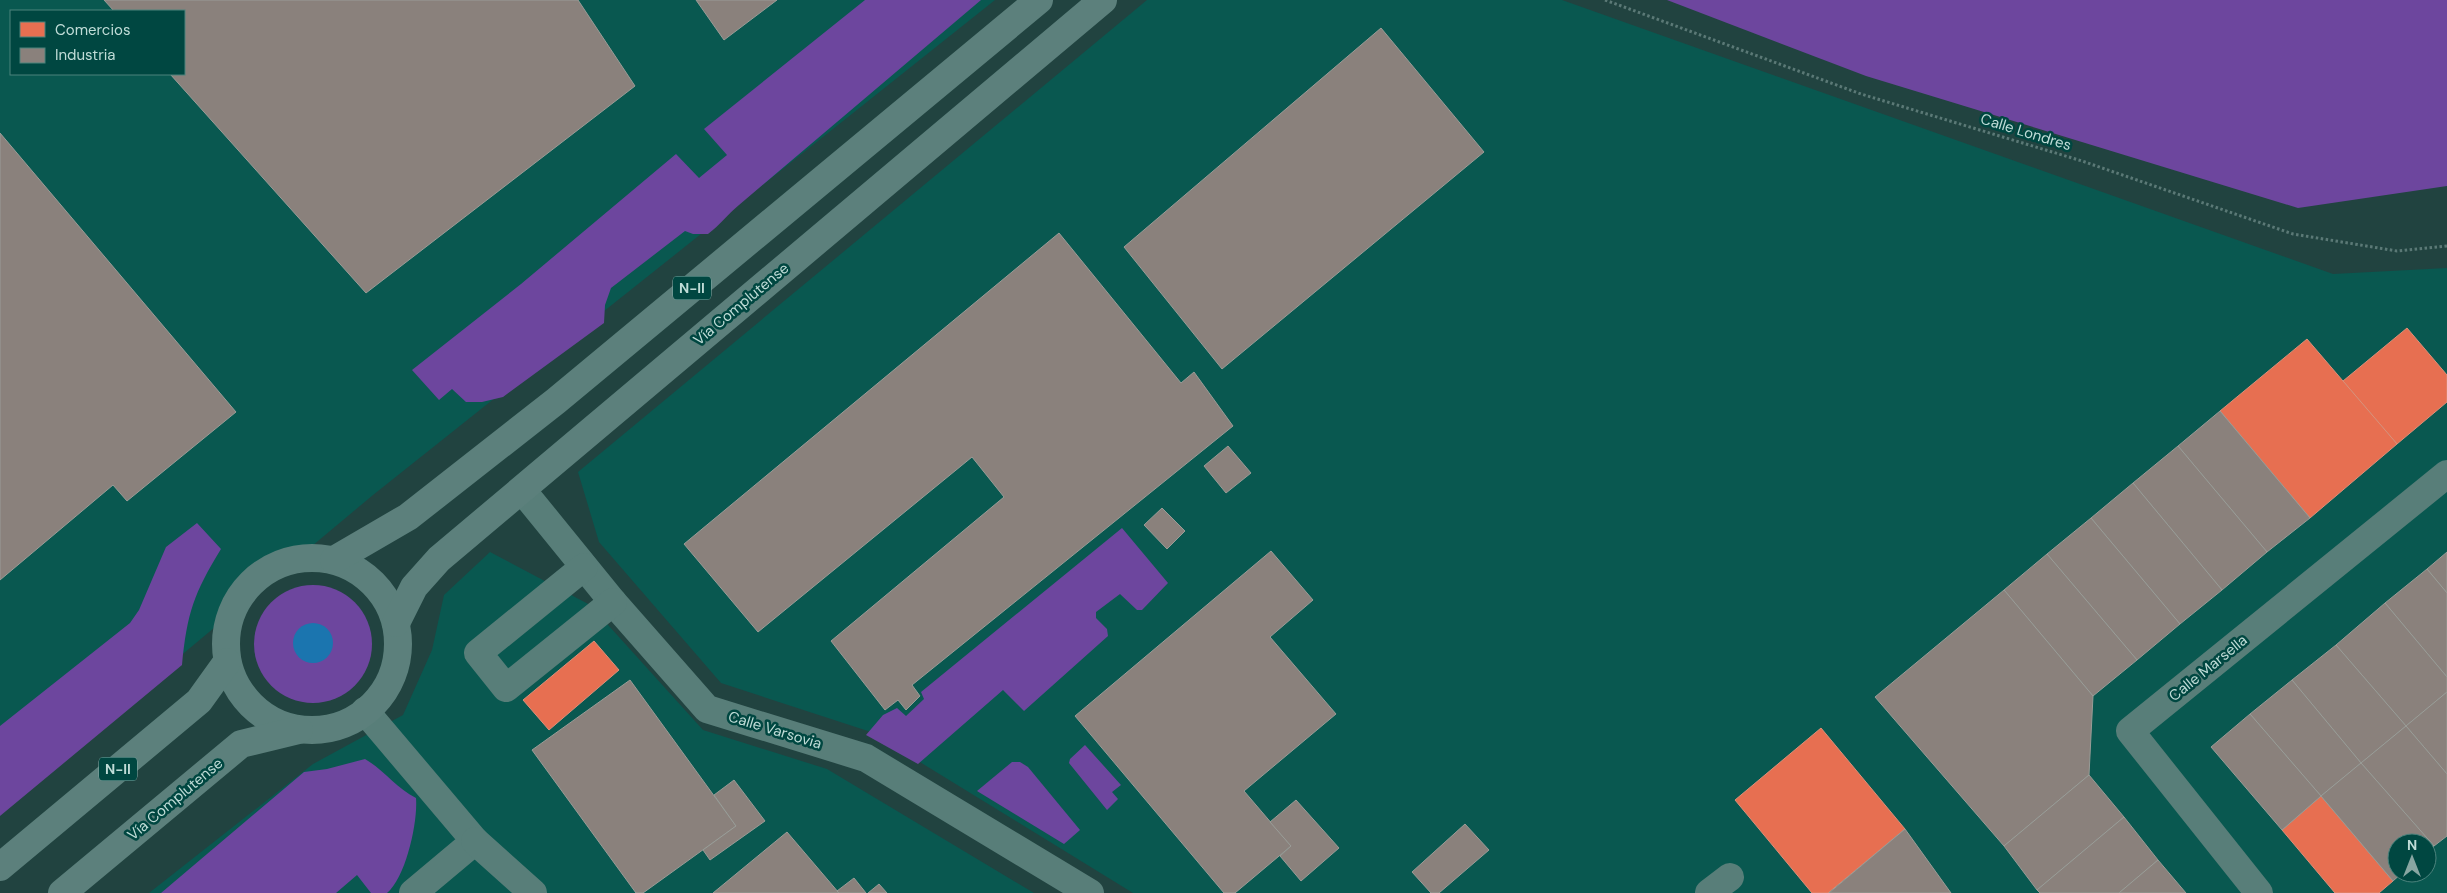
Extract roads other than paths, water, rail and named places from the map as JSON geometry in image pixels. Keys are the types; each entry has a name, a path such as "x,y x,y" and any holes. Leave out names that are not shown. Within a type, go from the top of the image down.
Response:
{"main road":[{"name":"N-II","path":"334,560 408,517 534,418 1039,0"},
{"name":"Vía Complutense","path":"396,623 414,587 439,559 1103,0"},
{"path":"304,558 334,560 355,569 374,584 388,602 396,623 398,651 392,678 376,701 355,720 329,729 301,730 275,722 253,708 236,687 227,662 225,633 234,605 252,582 276,566 304,558"},
{"name":"N-II","path":"0,868 199,701 227,662"},
{"name":"Vía Complutense","path":"62,893 241,744 301,730"}],"street":[{"name":"Calle Marsella","path":"2259,893 2130,731 2447,474"},
{"name":"Calle Varsovia","path":"522,490 613,602 707,709 866,758 1090,893"},
{"path":"584,567 478,653 500,681 506,688 613,602"},
{"path":"365,711 475,841 533,893"},
{"path":"413,893 475,841"}],"water":[{"path":"313,623 327,629 333,643 327,657 313,663 299,657 293,643 299,629"}]}
